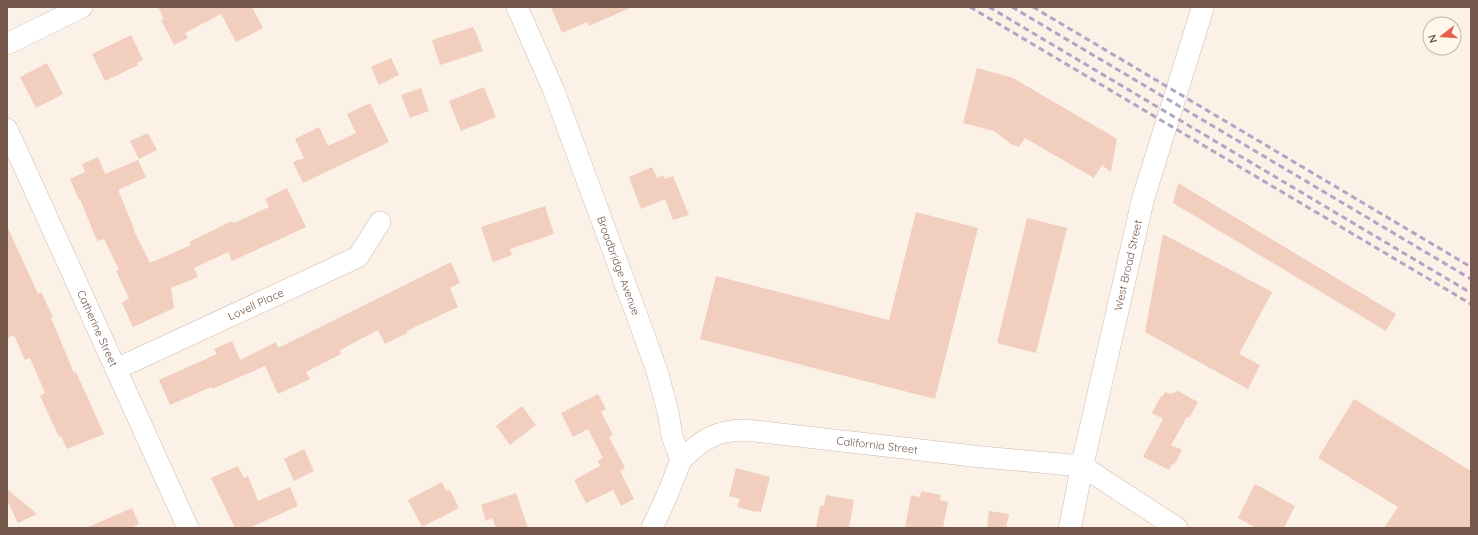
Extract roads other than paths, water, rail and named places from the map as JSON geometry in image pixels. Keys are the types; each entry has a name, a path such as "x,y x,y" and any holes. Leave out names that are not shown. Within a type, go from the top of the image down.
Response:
{"main road":[{"name":"West Broad Street","path":"1070,528 1082,466 1142,199 1204,7"}],"street":[{"path":"7,44 82,7"},
{"name":"Broadbridge Avenue","path":"517,7 554,91 657,372 668,412 672,436 681,460"},
{"name":"Catherine Street","path":"7,129 188,528"},
{"name":"Lovell Place","path":"116,369 358,257 380,222"},
{"name":"California Street","path":"681,460 698,443 707,438 732,430 746,430 982,457 1082,466"},
{"path":"652,528 681,460"},
{"path":"1082,466 1178,528"}],"railway":[{"path":"970,7 1471,304"},
{"path":"989,7 1471,293"},
{"path":"1012,7 1471,279"},
{"path":"1033,7 1471,267"}]}
